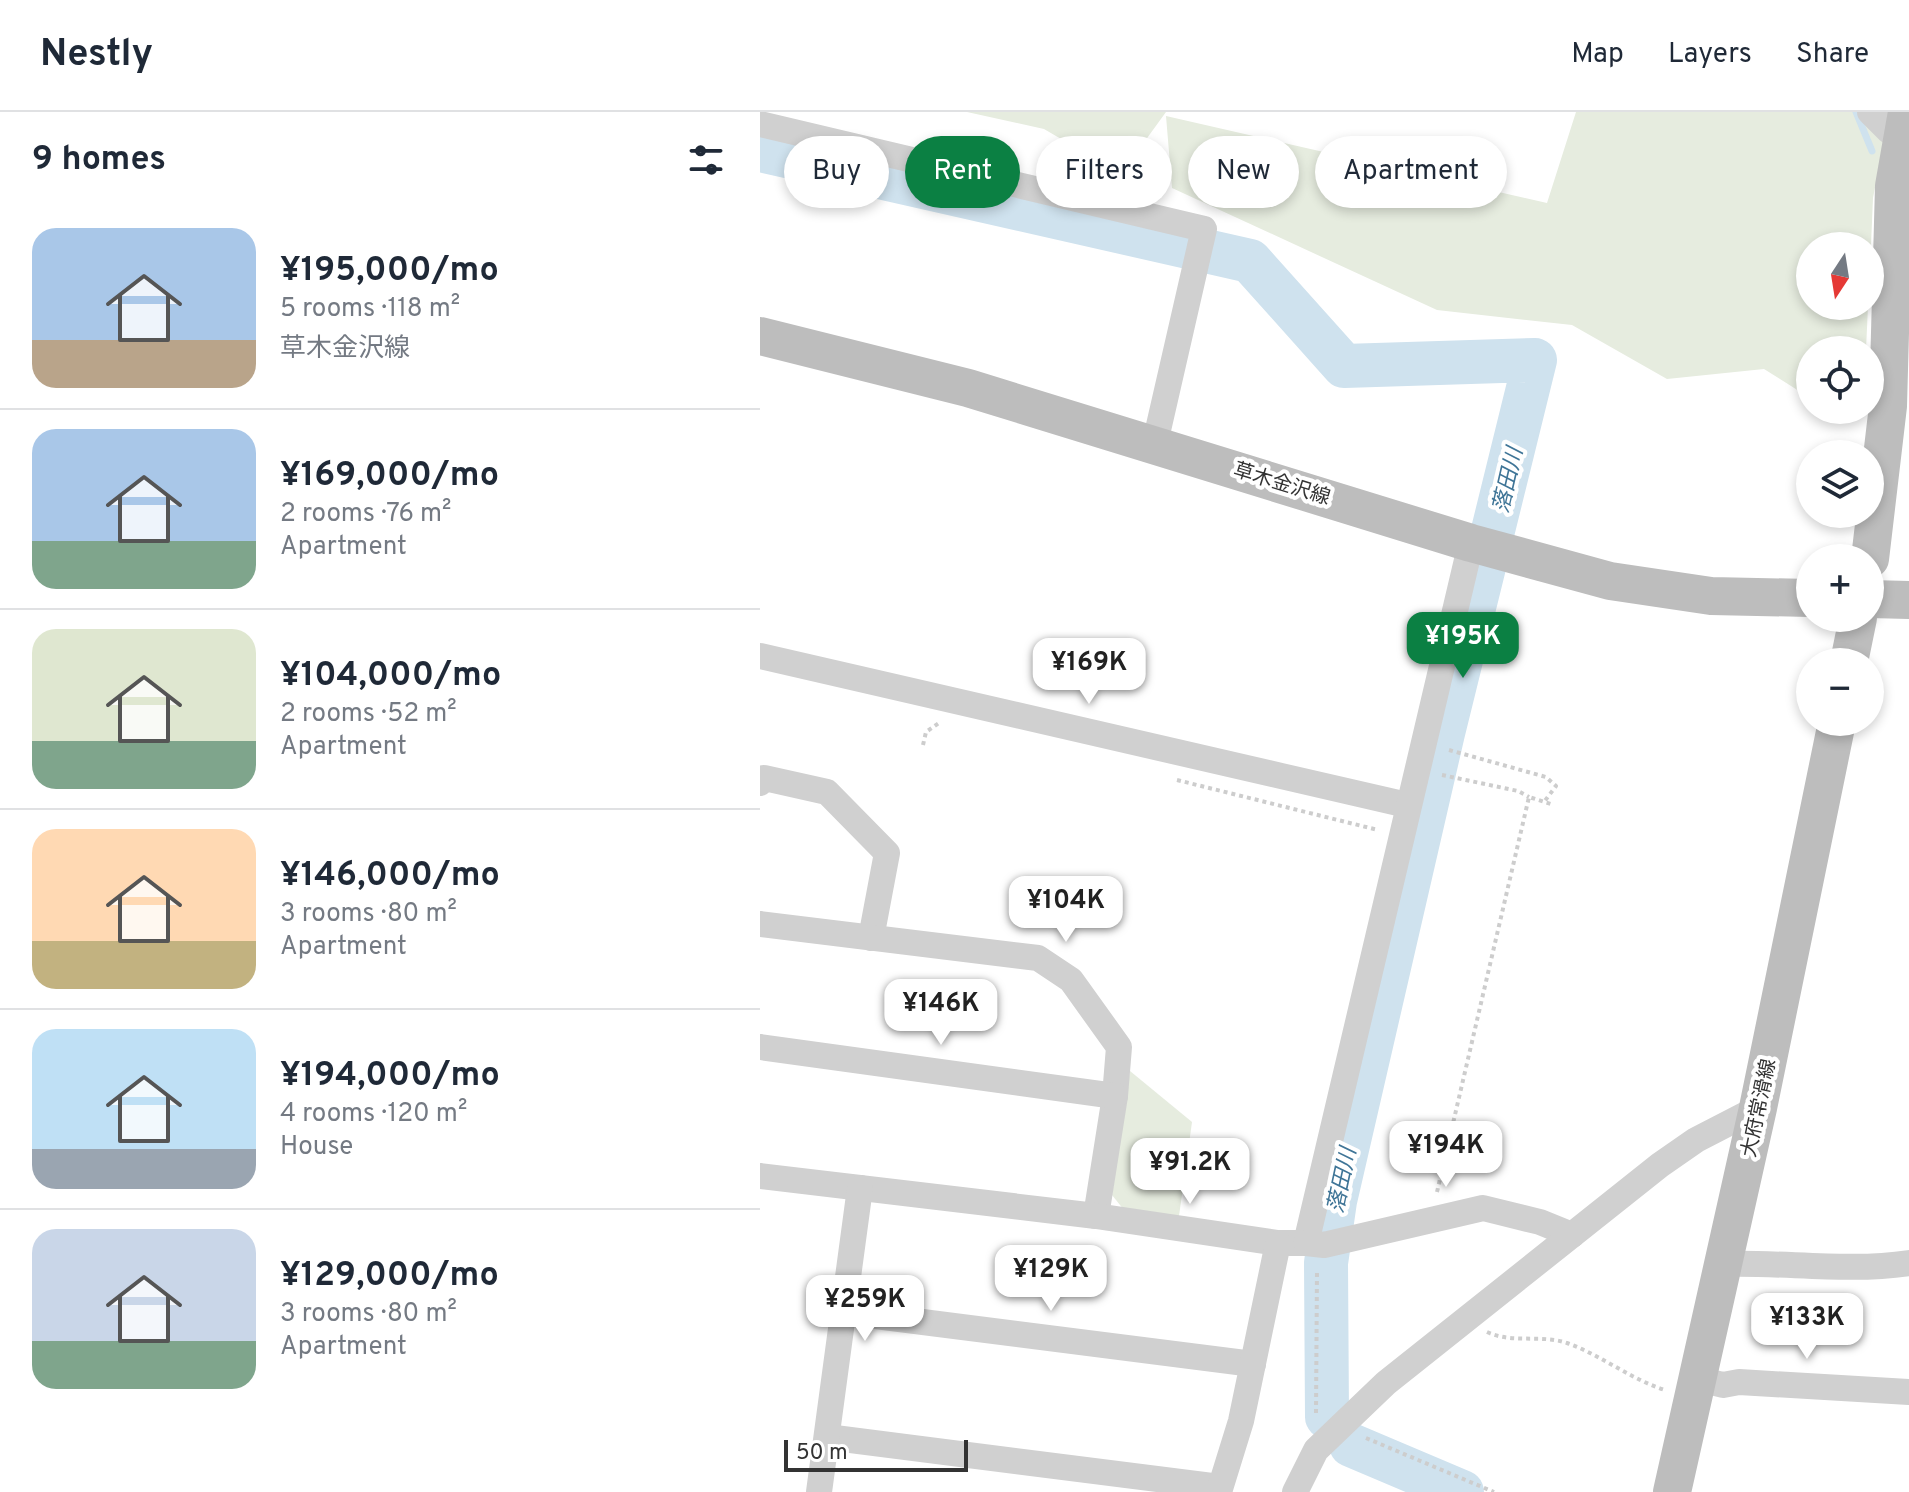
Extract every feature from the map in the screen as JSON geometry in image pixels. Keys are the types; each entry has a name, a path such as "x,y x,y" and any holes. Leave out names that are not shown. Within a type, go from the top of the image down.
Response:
{"main road":[{"path":"1872,544 1888,406 1894,186 1905,123"},
{"name":"草木金沢線","path":"760,336 968,388 1155,443 1471,543 1635,586 1711,596 1796,598"},
{"path":"1884,599 1909,600"},
{"name":"大府常滑線","path":"1672,1492 1758,1108 1834,736"}],"street":[{"path":"1870,112 1879,125 1905,123"},
{"path":"760,124 1204,229 1155,443"},
{"path":"1312,1244 1400,835 1471,543"},
{"path":"760,656 1407,805"},
{"path":"760,783 764,778 827,792 887,853 871,938"},
{"path":"760,924 1038,958 1071,980 1119,1047 1115,1096 1096,1216"},
{"path":"760,1047 1115,1096"},
{"path":"1295,1492 1316,1450 1386,1383 1696,1140 1758,1108"},
{"path":"760,1176 1096,1216 1278,1243 1312,1244 1483,1208 1540,1222 1572,1235"},
{"path":"819,1492 860,1188"},
{"path":"827,1437 1220,1489 1241,1421 1278,1243"},
{"path":"1724,1264 1781,1262 1876,1268 1909,1263"},
{"path":"844,1312 1253,1364"},
{"path":"1697,1388 1739,1382 1909,1392"}],"path":[{"path":"923,745 926,732 941,723"},
{"path":"1422,743 1546,777 1556,786 1544,802"},
{"path":"1416,770 1518,791 1554,805"},
{"path":"1171,779 1400,835"},
{"path":"1431,1218 1529,797"},
{"path":"1312,1244 1316,1420 1324,1442"},
{"path":"1465,1320 1502,1339 1549,1338 1570,1344 1629,1377 1697,1388"},
{"path":"1346,1421 1361,1436 1494,1492"}],"shaded area":[{"path":"967,112 1166,112 1149,136 1056,136 1044,129"},
{"path":"1576,112 1859,112 1884,141 1873,198 1872,232 1796,232 1796,320 1867,320 1867,336 1796,336 1796,389 1764,369 1667,379 1572,325 1437,310 1215,208 1299,208 1299,146 1315,150 1315,208 1507,208 1507,194 1547,203"},
{"path":"1166,116 1254,136 1188,136 1188,195 1172,188 1172,136 1168,136"},
{"path":"1130,1071 1192,1122 1179,1216 1124,1210 1112,1195"}],"waterway":[{"path":"1856,112 1872,151"},
{"name":"落田川","path":"760,150 1250,261 1344,366 1535,360 1443,733 1335,1201 1326,1263 1327,1417"},
{"name":"落田川","path":"1351,1445 1462,1492"}]}
